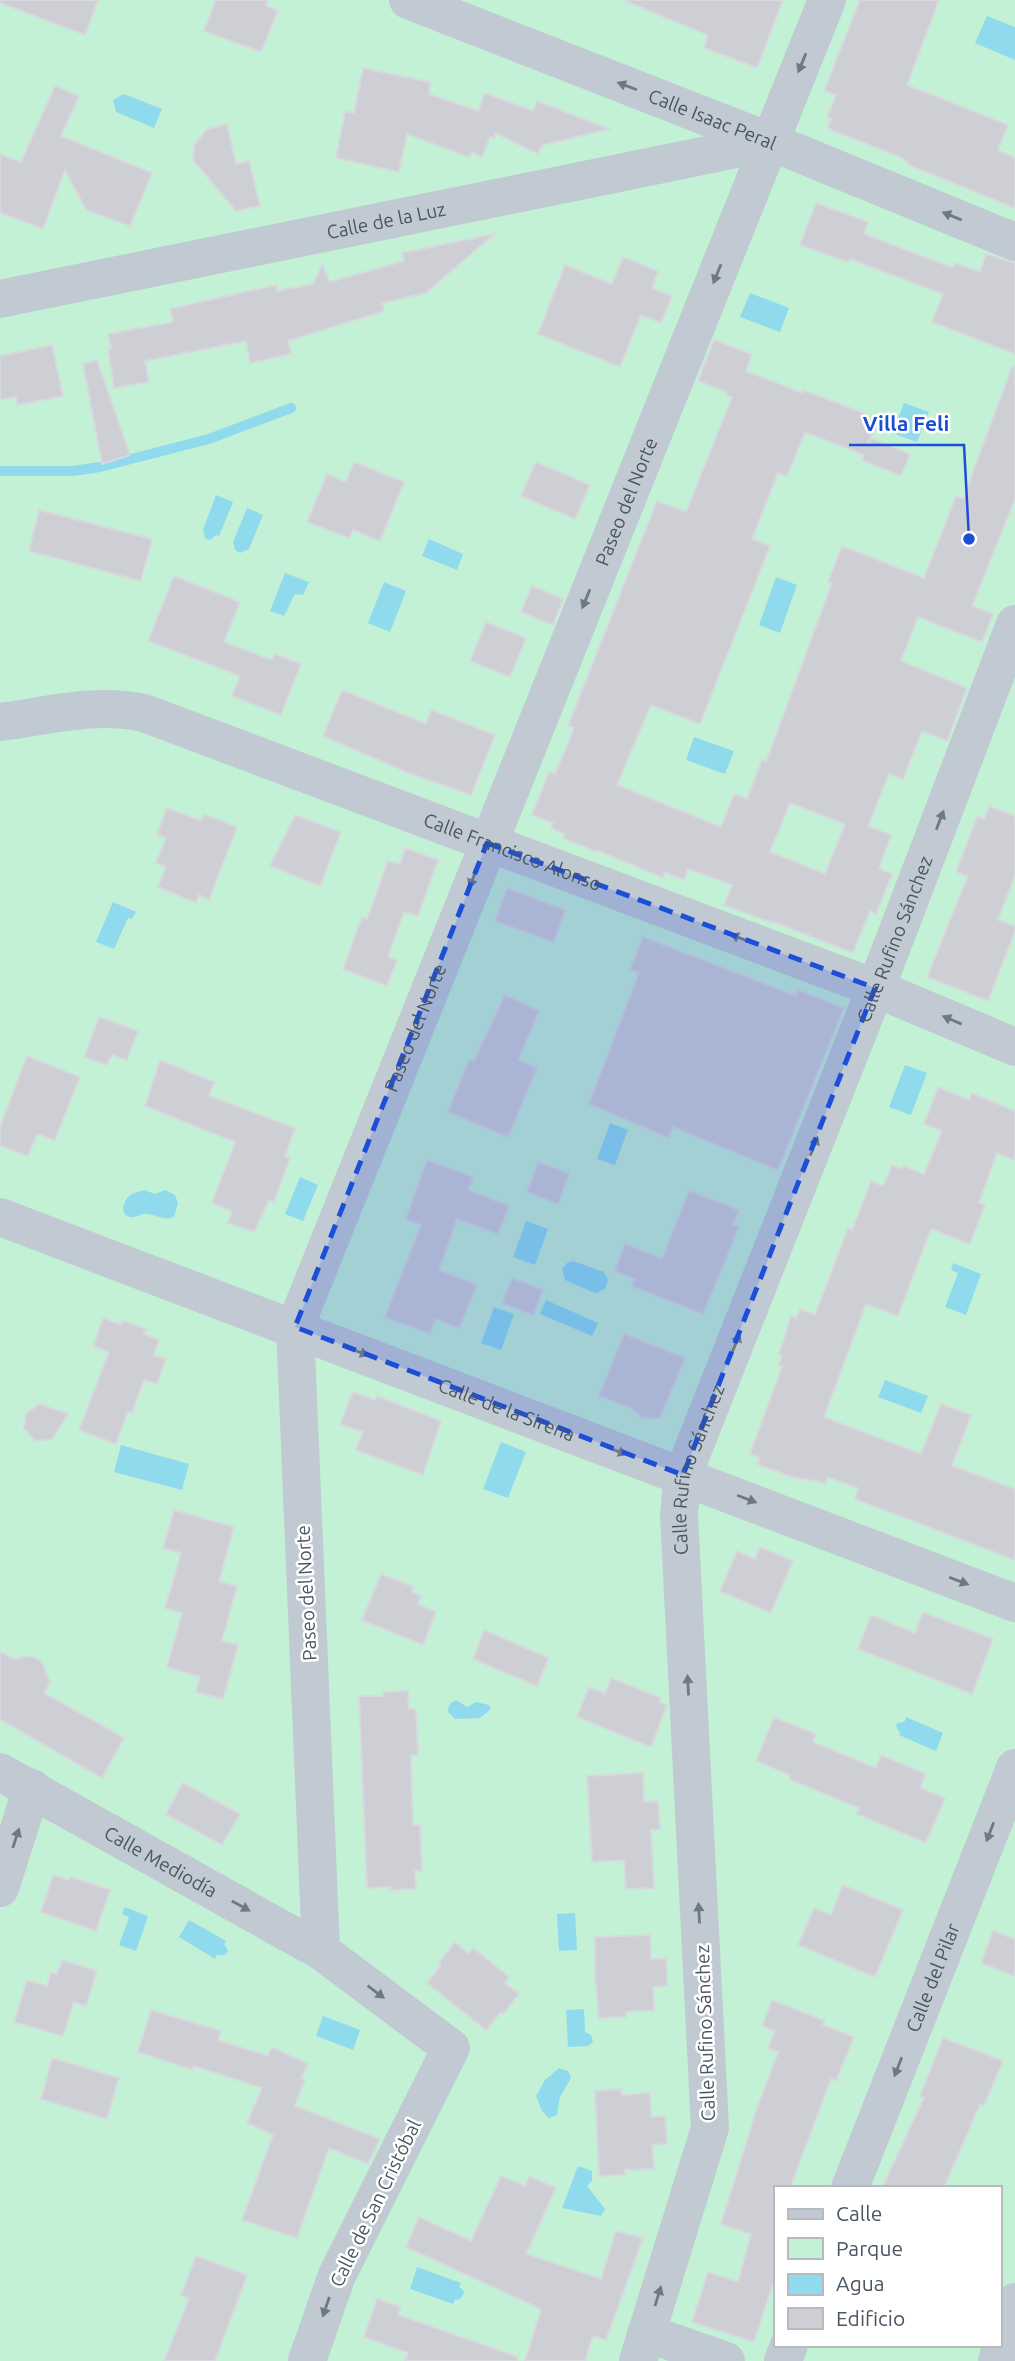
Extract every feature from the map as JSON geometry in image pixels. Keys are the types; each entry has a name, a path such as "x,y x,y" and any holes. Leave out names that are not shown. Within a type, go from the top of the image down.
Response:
{"street":[{"name":"Calle Isaac Peral","path":"408,0 771,142 1015,242"},
{"name":"Paseo del Norte","path":"321,1951 295,1327 827,0"},
{"name":"Calle de la Luz","path":"0,299 771,142"},
{"name":"Calle Rufino Sánchez","path":"642,2347 710,2127 680,1515 683,1475 876,988 1015,624"},
{"name":"Calle Francisco Alonso","path":"0,722 101,708 120,708 144,713 876,988 1015,1046"},
{"name":"Calle de la Sirena","path":"0,1217 1015,1602"},
{"name":"Calle del Pilar","path":"851,2186 1015,1768"},
{"name":"Calle Mediodía","path":"16,1780 321,1951"},
{"path":"0,1888 16,1780"},
{"name":"Calle de San Cristóbal","path":"307,2361 337,2275 452,2048 321,1951"},
{"path":"997,2361 1015,2302"},
{"path":"642,2347 726,2361"}],"highlighted area":[{"path":"487,843 875,988 683,1475 295,1327"}],"green space":[{"path":"0,0 1015,0 1015,2361 0,2361"}],"water":[{"path":"987,16 1015,27 1015,60 975,43"},
{"path":"124,94 162,109 154,128 116,112 113,100"},
{"path":"750,293 789,308 780,332 740,317"},
{"path":"904,403 929,412 917,442 892,433"},
{"path":"216,495 233,502 219,536 216,535 210,540 205,538 203,530"},
{"path":"247,508 263,515 249,549 240,553 235,550 233,542"},
{"path":"429,539 463,554 457,570 422,556"},
{"path":"285,573 309,582 303,595 295,594 284,616 270,611"},
{"path":"776,577 797,585 780,633 759,625"},
{"path":"384,582 406,591 390,632 368,623"},
{"path":"694,737 734,751 725,774 686,760"},
{"path":"113,902 136,912 132,919 128,918 114,949 96,942"},
{"path":"905,1065 927,1073 911,1115 889,1107"},
{"path":"610,1123 628,1130 615,1165 597,1159"},
{"path":"300,1177 318,1185 303,1221 285,1214"},
{"path":"144,1190 155,1194 165,1190 175,1195 178,1203 174,1217 163,1218 145,1214 127,1216 123,1208 127,1199"},
{"path":"526,1221 548,1229 535,1265 513,1257"},
{"path":"573,1261 604,1272 608,1280 605,1289 596,1293 565,1280 562,1269"},
{"path":"953,1263 981,1274 966,1315 945,1307 958,1273 951,1270"},
{"path":"546,1300 598,1323 592,1336 540,1314"},
{"path":"494,1307 514,1314 501,1350 481,1343"},
{"path":"885,1380 928,1396 921,1413 878,1397"},
{"path":"501,1442 526,1452 508,1498 483,1489"},
{"path":"121,1445 189,1464 182,1490 114,1472"},
{"path":"456,1700 467,1707 476,1702 489,1705 491,1709 480,1718 455,1719 448,1710"},
{"path":"906,1717 943,1733 936,1751 899,1735 896,1724 905,1721"},
{"path":"125,1907 148,1916 136,1951 119,1945 129,1917 122,1914"},
{"path":"575,1913 577,1950 559,1951 557,1914"},
{"path":"189,1920 226,1941 224,1944 228,1951 225,1955 217,1955 215,1959 179,1937"},
{"path":"584,2009 585,2032 591,2035 593,2042 588,2046 568,2047 566,2010"},
{"path":"323,2016 360,2030 353,2050 316,2036"},
{"path":"559,2068 568,2071 571,2078 560,2097 557,2115 549,2118 542,2111 536,2096 545,2080"},
{"path":"578,2166 592,2171 592,2181 587,2186 605,2209 601,2216 562,2208"},
{"path":"417,2267 461,2283 459,2287 464,2291 463,2295 453,2304 410,2289"}],"building":[{"path":"0,0 98,0 85,35 0,3"},
{"path":"216,0 268,0 266,6 278,11 261,52 204,31"},
{"path":"623,0 783,0 757,68 704,48 708,35"},
{"path":"860,0 939,0 907,85 1008,125 998,150 1015,158 1015,208 909,165 900,157 828,127 831,119 827,117 836,95 824,91"},
{"path":"363,68 430,82 429,94 478,111 485,93 533,111 537,101 610,129 542,145 538,154 495,133 494,138 490,137 482,157 472,152 469,157 407,134 399,172 336,158 345,111 354,113"},
{"path":"55,86 79,96 61,136 152,173 130,226 86,210 65,170 43,229 0,213 0,154 21,162"},
{"path":"227,124 236,164 249,161 260,206 236,211 193,160 194,145 207,129"},
{"path":"816,203 868,222 864,234 953,268 955,263 980,272 986,254 1015,263 1015,354 932,322 943,294 850,259 848,262 800,245"},
{"path":"494,234 426,293 382,303 384,311 288,341 291,354 250,363 246,341 145,361 149,382 114,388 108,334 173,322 170,309 276,285 277,291 313,284 322,265 330,282 404,261 402,253"},
{"path":"623,257 658,271 652,288 672,296 661,323 641,315 620,367 538,334 565,265 612,284"},
{"path":"714,340 752,354 746,371 864,413 863,419 876,424 867,446 871,438 910,454 901,476 862,460 864,455 805,432 787,476 778,473 752,539 770,546 700,724 651,705 617,785 721,827 734,794 747,799 762,760 766,762 832,583 828,582 842,546 924,578 956,496 963,499 1012,367 1015,367 1015,499 972,606 993,614 982,642 918,617 901,661 967,688 947,741 922,731 903,779 889,774 868,826 891,835 879,869 892,874 876,914 870,911 853,953 724,905 732,885 688,869 684,880 665,872 663,878 563,838 564,834 551,828 553,823 532,815 549,772 555,774 574,728 568,726 657,501 686,512 732,397 726,395 727,392 698,381","holes":["790,803 845,824 825,874 770,852"]},
{"path":"52,345 63,396 17,405 16,397 0,400 0,356"},
{"path":"97,360 130,455 102,464 83,364"},
{"path":"354,462 404,482 380,541 353,530 349,538 307,522 327,474 346,482"},
{"path":"536,462 590,485 575,519 521,496"},
{"path":"39,510 152,539 141,581 29,551"},
{"path":"174,576 240,602 224,642 272,660 275,654 301,664 281,715 232,696 240,676 148,641"},
{"path":"532,586 563,599 553,625 521,612"},
{"path":"486,622 526,638 510,677 470,661"},
{"path":"342,690 426,724 431,710 495,735 471,795 406,772 323,736"},
{"path":"989,806 1015,816 1015,875 998,920 1015,926 1015,931 988,1001 927,977 968,876 956,872 977,817 984,819"},
{"path":"167,808 201,821 204,814 237,827 209,900 199,895 196,903 158,887 166,867 156,863 166,838 157,834"},
{"path":"295,815 341,832 320,886 270,866"},
{"path":"405,848 438,860 418,916 404,912 388,957 397,960 387,986 343,969 362,917 367,919 388,861 400,864"},
{"path":"507,888 565,910 554,942 495,921"},
{"path":"643,937 796,996 798,990 844,1008 778,1170 673,1127 669,1138 589,1104 639,973 630,970"},
{"path":"505,995 539,1011 518,1060 537,1068 508,1137 448,1112 469,1060 474,1061"},
{"path":"99,1017 138,1031 127,1060 112,1055 107,1065 84,1057"},
{"path":"27,1056 80,1077 55,1140 37,1134 28,1156 0,1146 0,1127"},
{"path":"160,1060 214,1082 209,1096 295,1128 285,1156 290,1158 274,1202 269,1200 254,1232 228,1223 232,1211 212,1203 235,1142 145,1106"},
{"path":"938,1087 969,1100 972,1093 1015,1111 1015,1160 997,1153 979,1203 985,1205 970,1244 931,1229 898,1316 866,1304 824,1417 921,1454 941,1404 971,1415 952,1466 1015,1489 1015,1560 855,1499 858,1488 828,1477 826,1483 792,1477 757,1464 760,1458 750,1454 782,1367 778,1365 782,1356 779,1354 791,1316 796,1318 800,1309 815,1315 848,1228 852,1230 871,1181 883,1186 892,1165 924,1174 942,1131 924,1124"},
{"path":"427,1160 473,1177 468,1190 509,1206 498,1234 457,1219 439,1270 477,1285 459,1328 436,1319 430,1334 385,1317 421,1225 406,1219"},
{"path":"538,1162 569,1173 558,1204 527,1192"},
{"path":"689,1191 739,1210 733,1225 739,1227 703,1314 632,1286 635,1279 615,1271 625,1244 662,1259"},
{"path":"512,1278 543,1290 533,1315 502,1303"},
{"path":"103,1318 121,1325 123,1321 146,1329 144,1334 159,1340 154,1355 166,1359 157,1384 144,1380 132,1413 128,1411 116,1444 79,1430 109,1352 93,1346"},
{"path":"624,1334 685,1358 660,1418 642,1418 631,1408 599,1396"},
{"path":"353,1392 375,1400 377,1396 441,1421 423,1475 356,1450 363,1432 340,1424"},
{"path":"40,1404 68,1414 52,1439 36,1441 24,1429 26,1413"},
{"path":"174,1510 234,1527 219,1581 237,1586 222,1641 238,1645 223,1699 196,1692 200,1677 167,1667 182,1613 165,1608 181,1553 163,1548"},
{"path":"760,1547 793,1561 771,1613 720,1591 737,1551 755,1559"},
{"path":"381,1574 414,1587 412,1592 421,1596 417,1604 436,1612 423,1645 362,1620"},
{"path":"923,1612 993,1639 972,1694 858,1649 871,1615 915,1633"},
{"path":"484,1630 549,1658 537,1686 473,1659"},
{"path":"0,1651 14,1659 29,1656 38,1659 43,1664 50,1683 44,1693 124,1738 102,1778 0,1719"},
{"path":"611,1678 661,1698 660,1702 667,1705 651,1747 577,1717 589,1687 605,1694"},
{"path":"408,1691 409,1709 416,1709 418,1755 411,1755 413,1825 420,1825 422,1871 415,1871 416,1889 367,1888 359,1696 383,1696 383,1692"},
{"path":"774,1717 816,1734 813,1742 876,1768 881,1755 926,1774 920,1788 945,1798 926,1843 857,1814 859,1808 789,1779 790,1775 756,1761"},
{"path":"643,1773 644,1802 658,1801 660,1829 651,1830 654,1888 626,1889 624,1860 592,1862 587,1776"},
{"path":"183,1783 240,1814 222,1845 166,1814"},
{"path":"53,1875 69,1880 70,1877 110,1890 96,1931 41,1912"},
{"path":"843,1885 903,1910 875,1977 798,1945 814,1908 831,1915"},
{"path":"993,1931 1015,1939 1015,1976 981,1963"},
{"path":"650,1935 651,1959 666,1958 667,1972 667,1986 653,1987 654,2010 626,2012 626,2017 599,2018 595,1937"},
{"path":"455,1942 469,1954 473,1948 491,1962 509,1977 505,1983 519,1994 486,2030 427,1983"},
{"path":"62,1960 97,1971 86,2006 74,2002 63,2036 14,2022 27,1980 47,1986 51,1972 57,1974"},
{"path":"772,2000 825,2021 823,2025 854,2037 836,2081 831,2079 791,2186 774,2186 774,2280 754,2342 692,2322 708,2272 738,2282 751,2234 721,2224 756,2111 778,2052 768,2048 775,2031 762,2026"},
{"path":"151,2010 221,2031 218,2040 268,2056 272,2047 308,2064 301,2078 305,2080 295,2106 380,2139 368,2164 329,2148 297,2238 242,2220 273,2135 247,2123 262,2088 194,2066 193,2070 138,2052"},
{"path":"943,2038 1003,2061 984,2106 980,2104 945,2186 883,2186 924,2098 920,2096"},
{"path":"52,2058 119,2078 107,2119 41,2099"},
{"path":"621,2089 621,2095 650,2093 651,2117 665,2116 667,2144 652,2145 654,2169 625,2170 625,2175 599,2176 595,2091"},
{"path":"501,2176 525,2186 529,2176 556,2188 526,2254 601,2279 616,2231 643,2238 606,2340 593,2336 585,2361 525,2361 541,2309 406,2247 419,2217 471,2241"},
{"path":"196,2256 247,2275 215,2361 164,2361 189,2298 181,2295"},
{"path":"377,2299 401,2307 398,2315 518,2357 517,2361 405,2361 408,2353 364,2337"}],"waterway":[{"path":"0,471 73,471 100,467 209,439 291,408"}],"place":[{"name":"Villa Feli","path":"969,539"}]}
